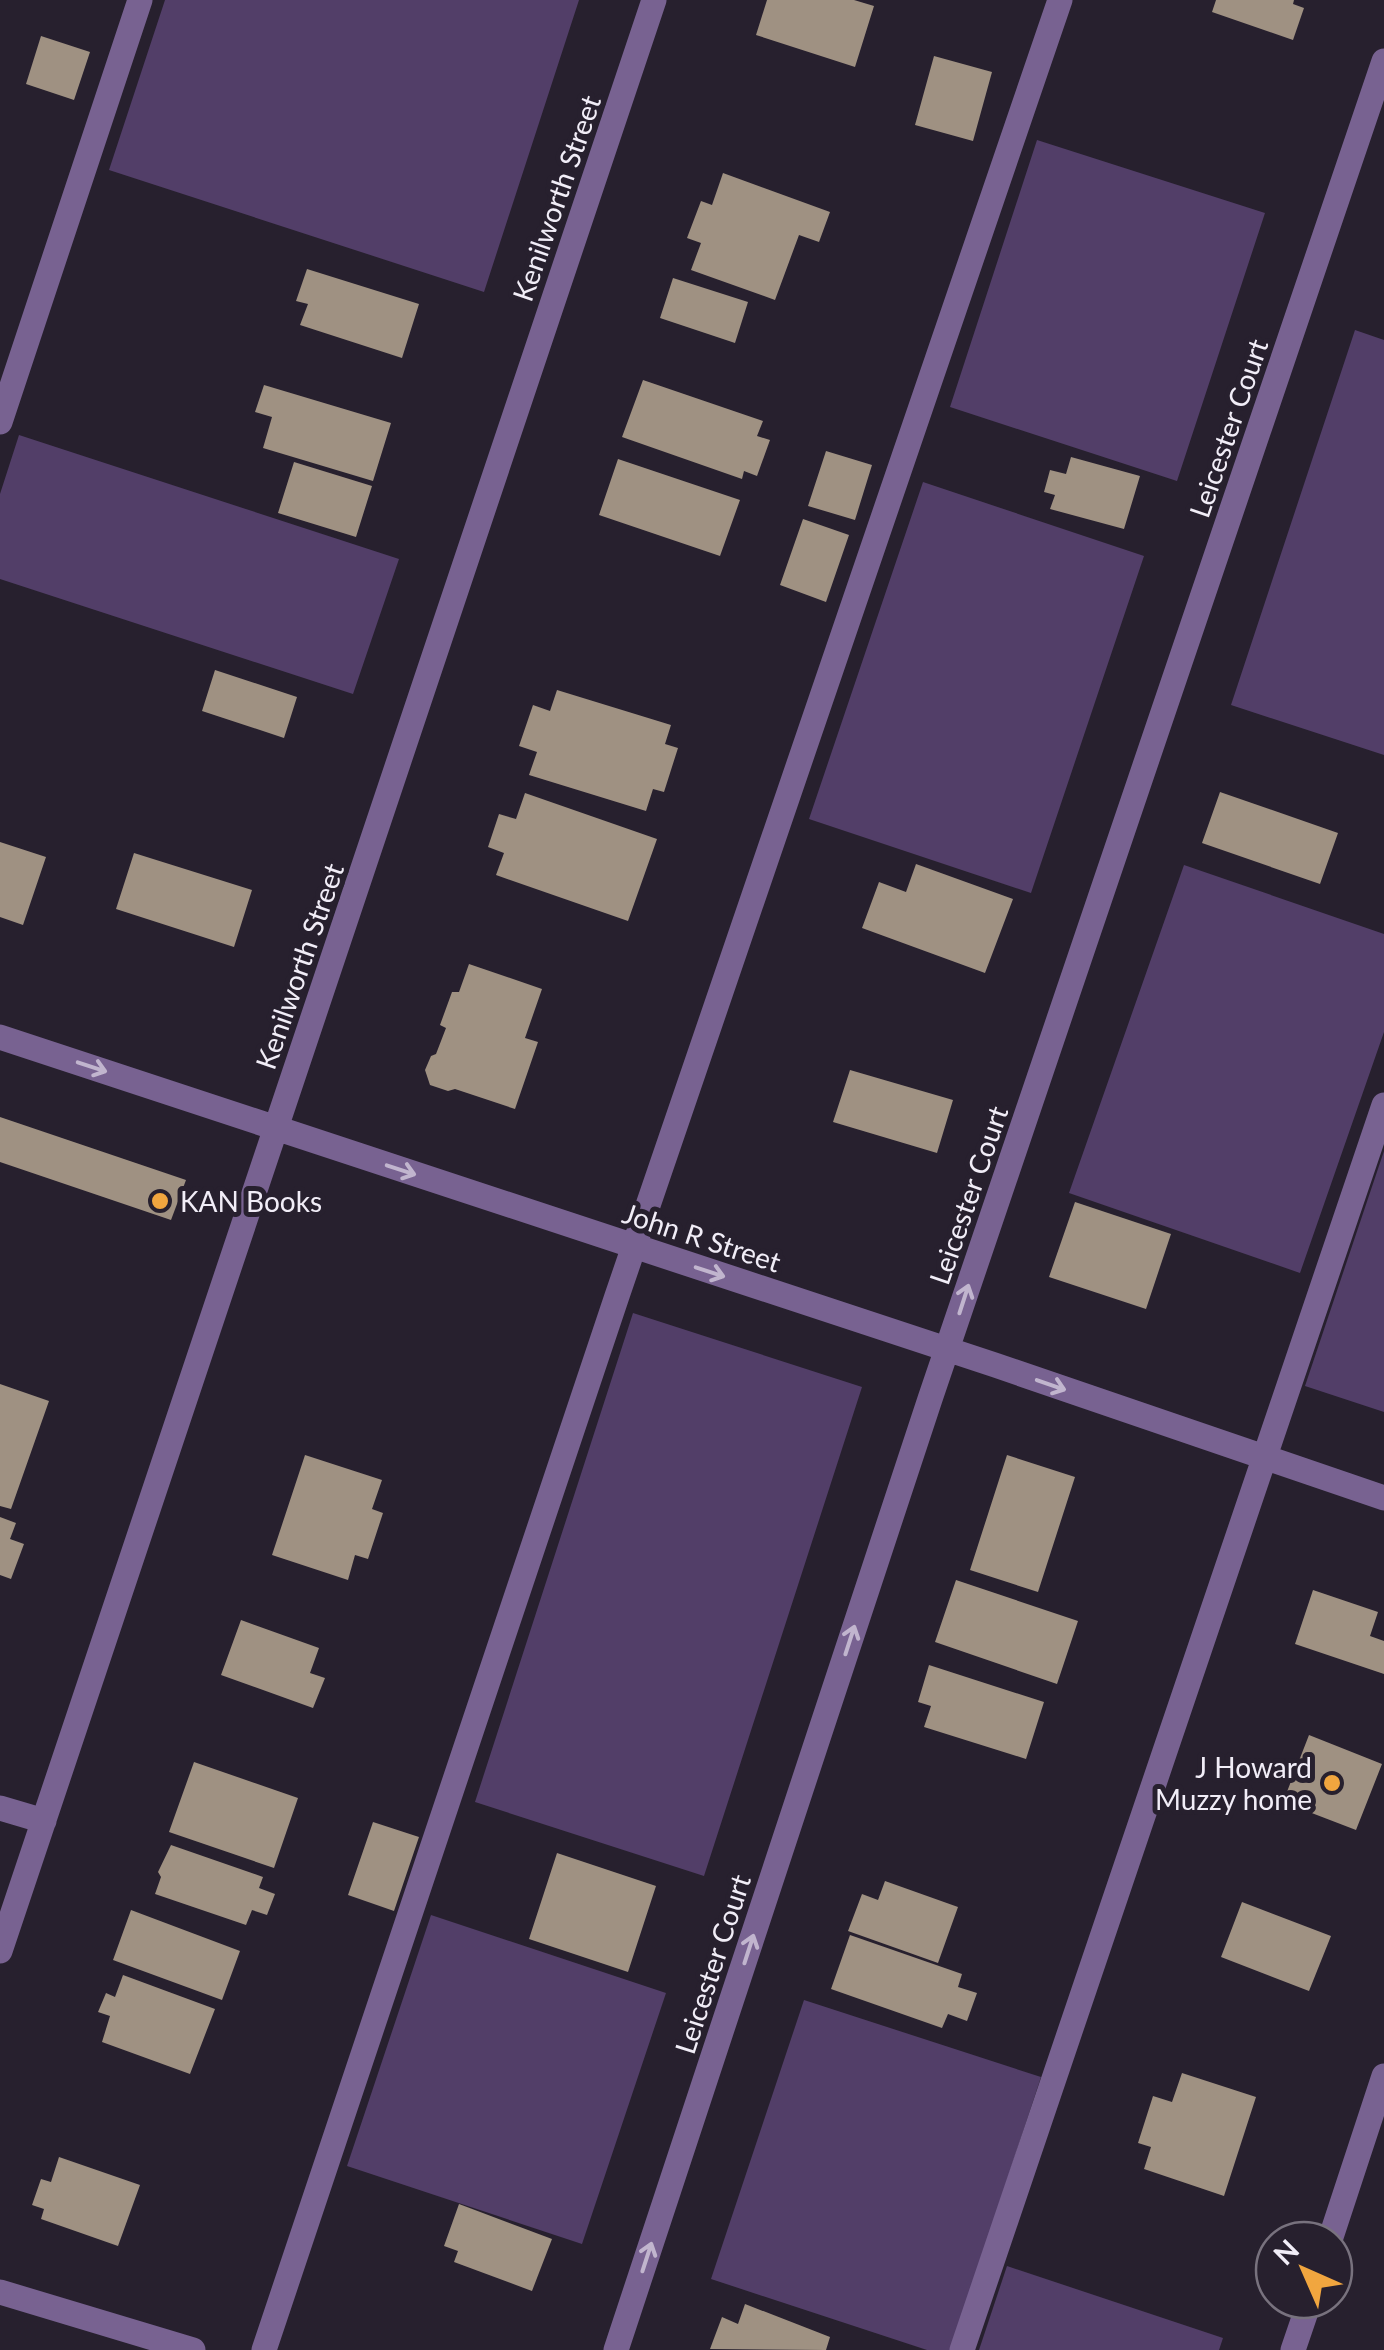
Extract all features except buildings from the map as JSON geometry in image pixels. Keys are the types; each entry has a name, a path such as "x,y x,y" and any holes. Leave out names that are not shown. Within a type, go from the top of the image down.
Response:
{"street":[{"path":"0,422 140,0"},
{"name":"Kenilworth Street","path":"0,1951 654,0"},
{"path":"264,2350 634,1247 1060,0"},
{"name":"Leicester Court","path":"616,2350 947,1349 1384,62"},
{"name":"John R Street","path":"0,1036 1384,1498"},
{"path":"962,2350 1384,1105"},
{"path":"0,1808 44,1821"},
{"path":"1337,2220 1384,2076"},
{"path":"0,2292 193,2350"},
{"path":"1293,2350 1303,2320"}],"shaded area":[{"path":"165,0 579,0 484,292 109,170"},
{"path":"1037,140 1265,213 1177,481 950,407"},
{"path":"1355,330 1384,340 1384,755 1231,705"},
{"path":"19,435 399,559 353,694 0,579 0,494"},
{"path":"923,482 1144,556 1031,893 809,819"},
{"path":"1184,865 1384,934 1384,1032 1300,1273 1069,1193"},
{"path":"1384,1151 1384,1412 1305,1386"},
{"path":"633,1313 862,1387 704,1876 475,1802"},
{"path":"431,1915 666,1993 582,2244 347,2166"},
{"path":"804,2000 1041,2077 951,2350 927,2350 711,2279"},
{"path":"1007,2266 1223,2338 1219,2350 979,2350"}],"place":[{"name":"KAN Books","path":"160,1201"},
{"name":"J Howard Muzzy home","path":"1332,1783"}]}
